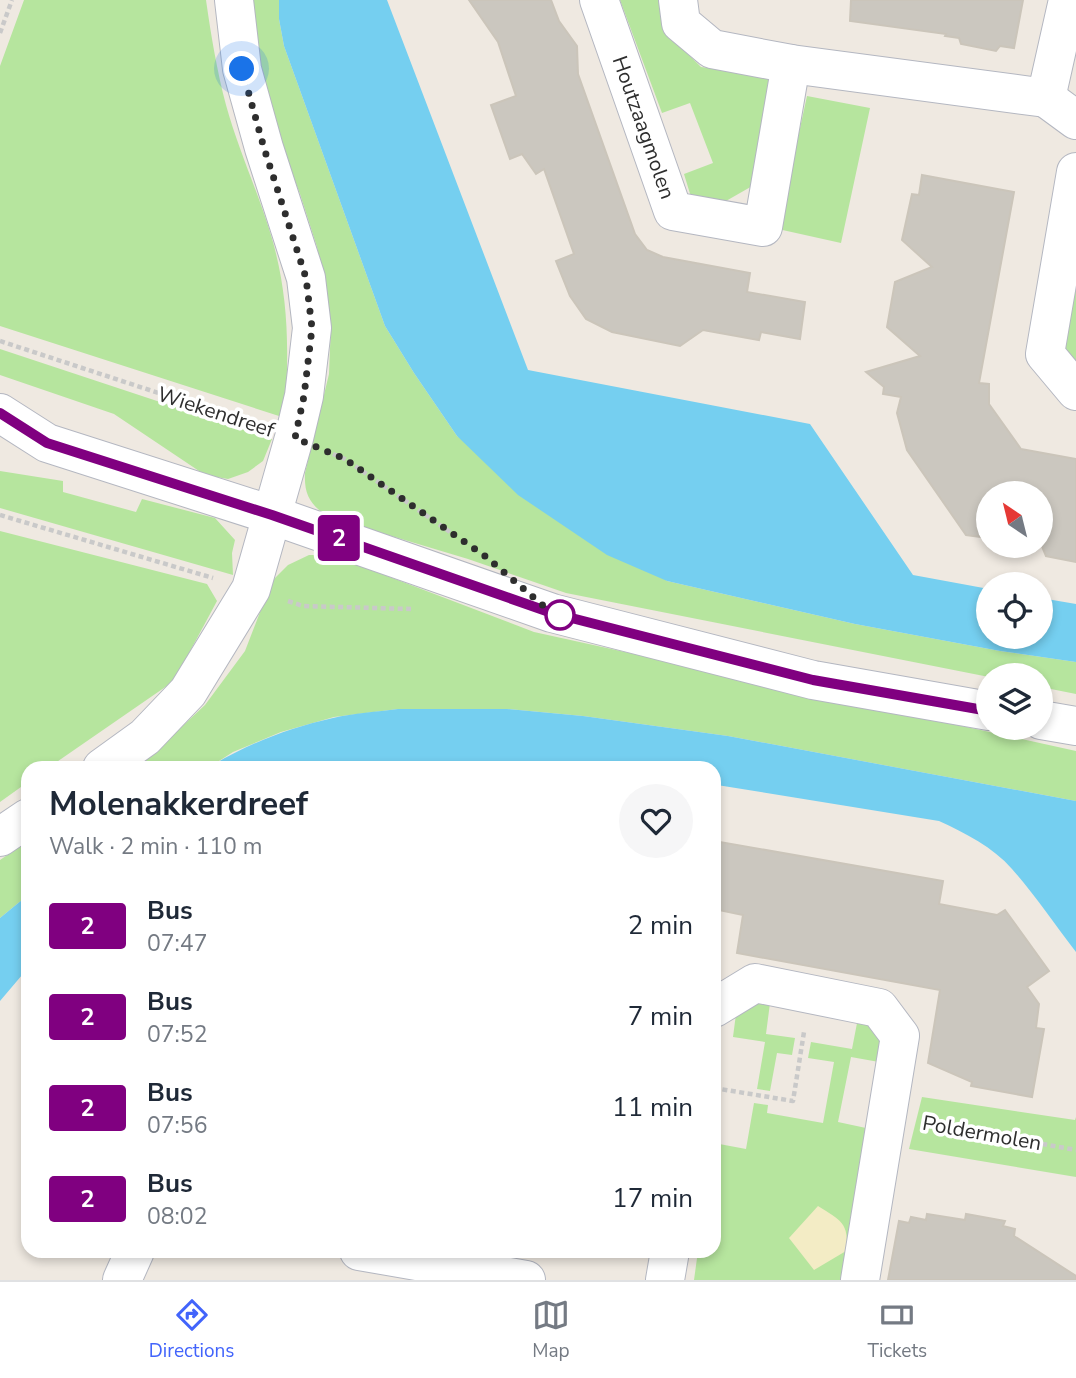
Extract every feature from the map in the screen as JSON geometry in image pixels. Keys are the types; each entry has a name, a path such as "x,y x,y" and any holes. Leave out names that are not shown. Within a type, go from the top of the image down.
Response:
{"street":[{"path":"112,761 145,737 188,692 251,589 295,438 304,396 312,328 306,278 242,69 234,0"},
{"name":"Houtzaagmolen","path":"599,0 673,211 763,227 791,64"},
{"path":"678,0 681,23 712,49 791,64 1046,98 1076,120"},
{"path":"1046,98 1068,0"},
{"path":"1076,172 1045,354 1076,391"},
{"path":"0,413 47,443 272,515 552,613 813,680 976,709"},
{"path":"0,444 47,443"},
{"path":"1053,722 1076,726"},
{"path":"0,837 21,823"},
{"path":"721,1004 755,983 878,1009 900,1036 860,1280"},
{"path":"122,1280 132,1258"},
{"path":"433,1258 526,1280"},
{"path":"665,1280 669,1258"}],"path":[{"path":"0,33 12,0"},
{"name":"Wiekendreef","path":"0,341 295,438 345,459 453,533"},
{"path":"0,515 303,606 414,609"},
{"path":"721,1089 793,1101 810,994"},
{"name":"Poldermolen","path":"887,1116 1076,1150"}],"green space":[{"path":"24,0 206,0 226,105 268,225 280,272 287,348 286,391 279,416 0,326 0,66"},
{"path":"252,0 279,0 284,46 385,326 457,436 667,581 855,624 976,647 976,649 1076,662 1076,694 1053,689 1053,663 976,663 976,674 566,593 468,559 328,517 307,493 305,473 329,374 331,323 317,247 275,129 261,67"},
{"path":"620,0 660,0 665,31 701,67 769,76 754,185 726,201 691,197 684,174 713,163 690,103 662,113"},
{"path":"807,96 870,108 841,243 778,229"},
{"path":"1076,282 1076,369 1059,347"},
{"path":"0,349 272,439 263,461 248,472 228,479 205,475 114,414 0,375"},
{"path":"0,471 63,481 63,492 136,512 142,499 215,518 235,540 232,553 233,575 0,508"},
{"path":"0,531 207,584 217,601 174,681 58,761 21,761 21,787 0,802"},
{"path":"309,555 332,555 534,632 976,729 976,740 1026,740 1076,751 1076,801 728,736 583,716 507,709 398,709 334,717 281,732 233,752 219,761 141,761 205,705 245,651 272,581 288,565"},
{"path":"21,846 21,901 0,918 0,860"},
{"path":"757,1001 770,1003 766,1034 795,1038 792,1055 777,1053 770,1091 757,1089 765,1042 733,1037 736,1014"},
{"path":"858,1018 867,1020 883,1040 879,1062 851,1057 838,1122 866,1128 843,1280 694,1280 697,1258 721,1258 721,1144 746,1149 754,1103 768,1105 767,1113 823,1123 834,1062 808,1058 811,1042 852,1049"},
{"path":"922,1097 1075,1120 1076,1117 1076,1177 909,1149"}],"sand":[{"path":"818,1206 842,1223 847,1242 846,1251 814,1270 789,1238"}],"water":[{"path":"279,0 387,0 528,370 810,424 913,575 976,587 976,647 855,624 667,581 607,555 518,495 457,436 385,326 284,46"},
{"path":"1053,600 1076,604 1076,662 989,649 1053,649"},
{"path":"398,709 507,709 583,716 728,736 1076,801 1076,952 1029,889 1004,861 959,830 939,821 721,786 721,761 220,761 268,738 341,716"},
{"path":"21,901 21,976 0,1001 0,918"}],"building":[{"path":"469,0 551,0 559,21 577,46 578,74 635,234 647,250 663,257 750,273 747,292 805,302 800,339 761,332 759,340 703,330 680,346 612,332 586,319 570,296 556,261 574,254 544,169 536,174 522,154 510,159 491,105 516,96 498,42"},
{"path":"851,0 1023,0 1014,48 1000,46 996,51 961,44 959,38 945,36 946,34 850,21"},
{"path":"922,175 1014,192 979,383 989,384 989,404 1021,449 1076,459 1076,562 1054,558 1054,481 976,481 976,536 966,535 907,450 897,413 901,397 883,394 884,387 866,372 920,356 887,327 895,282 932,267 902,240 912,194 919,195"},
{"path":"721,842 943,881 939,904 997,915 1005,910 1049,971 1027,987 1039,1004 1036,1028 1044,1029 1032,1097 971,1086 972,1082 928,1063 940,990 737,953 743,915 721,910"},
{"path":"927,1214 965,1220 966,1214 1005,1221 1003,1226 1015,1229 1014,1236 1076,1276 1076,1280 888,1280 899,1221 909,1223 911,1217 926,1220"}],"bus line":[{"name":"2","path":"0,413 47,443 272,515 552,613 813,680 976,709"}],"route":[{"path":"242,69 306,278 312,328 304,396 295,438 345,459 485,556 552,613 560,615"}]}
